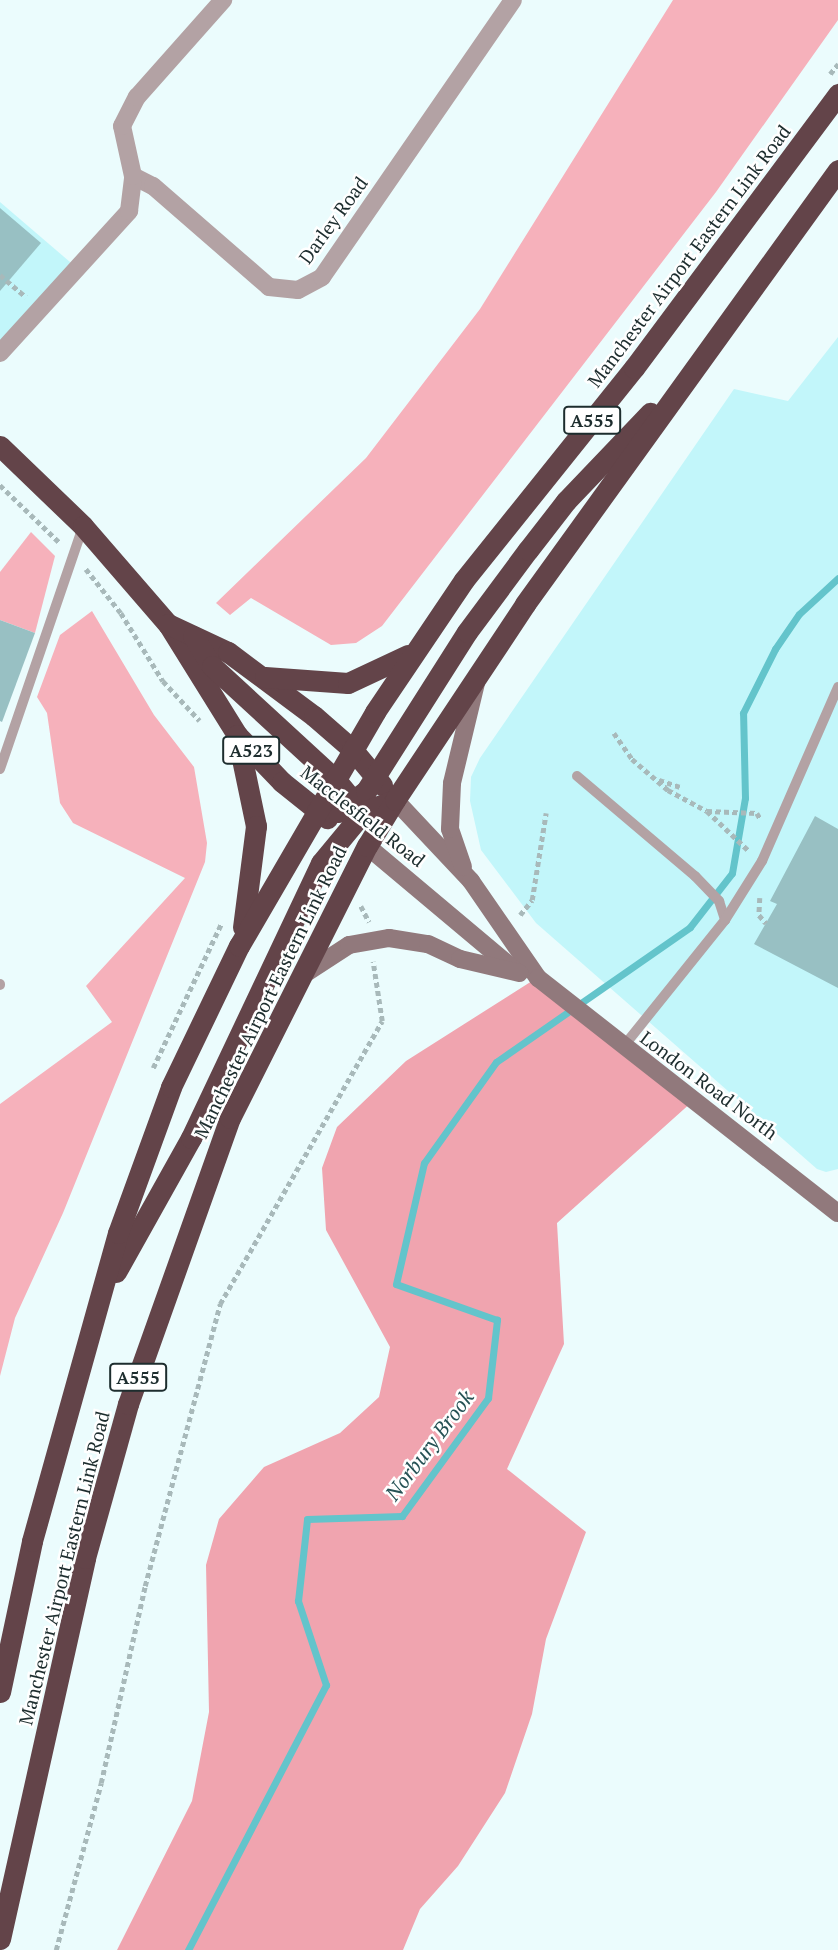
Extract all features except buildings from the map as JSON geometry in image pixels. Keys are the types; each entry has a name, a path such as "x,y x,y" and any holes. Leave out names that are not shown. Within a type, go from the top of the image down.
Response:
{"highway":[{"name":"Manchester Airport Eastern Link Road","path":"352,750 464,580 634,368 830,90"},
{"name":"A555","path":"395,800 480,670 838,170"},
{"path":"98,1305 191,1138 292,917 360,807 374,778 467,632 566,501 707,354"},
{"name":"Macclesfield Road","path":"0,446 83,526 168,624 237,735 317,810 367,846"},
{"name":"Macclesfield Road","path":"168,624 228,652 262,677 352,750 395,800"},
{"path":"192,635 212,667 335,779 360,807 369,828 367,846"},
{"path":"262,677 348,683 415,651"},
{"path":"237,735 256,826 253,874 239,946"},
{"name":"A555","path":"239,946 352,750"},
{"name":"Manchester Airport Eastern Link Road","path":"0,1939 85,1558 128,1404 230,1118 367,846 395,800"},
{"path":"317,810 338,812 395,800"},
{"name":"Manchester Airport Eastern Link Road","path":"0,1692 32,1541 98,1305 171,1087 239,946"}],"main road":[{"path":"471,881 456,855 450,829 452,794 480,670"},
{"name":"Macclesfield Road","path":"395,800 471,881 507,929 538,978 554,991"},
{"name":"Macclesfield Road","path":"367,846 519,973 538,978"},
{"path":"299,979 349,945 389,938 428,944 460,959 519,973"},
{"name":"London Road North","path":"554,991 600,1030 838,1213"}],"street":[{"path":"0,353 129,211 133,176 122,126 137,97 223,0"},
{"name":"Darley Road","path":"133,176 153,186 269,287 298,290 322,277 513,0"}],"lane":[{"path":"0,769 83,526"},
{"path":"623,1047 725,920 762,861 838,687"},
{"path":"577,776 695,876 719,901 725,920"}],"path":[{"path":"830,90 838,64"},
{"path":"0,275 40,309"},
{"path":"0,485 73,556 121,613 163,681 206,729"},
{"path":"614,733 632,759 655,779 706,811 748,850"},
{"path":"655,779 680,787"},
{"path":"706,811 757,813"},
{"path":"507,929 532,900 546,813"},
{"path":"365,908 370,923"},
{"path":"56,1950 102,1783 145,1586 220,1304 382,1021 373,956"}],"shaded area":[{"path":"673,0 838,0 838,20 716,192 382,626 356,643 331,645 251,598 230,615 216,603 366,458 480,309"},
{"path":"0,202 77,268 0,353"},
{"path":"838,337 838,1169 826,1172 817,1169 536,923 481,850 470,801 471,777 480,758 734,389 788,401"},
{"path":"31,532 55,556 35,633 0,620 0,572"},
{"path":"92,611 154,715 194,767 207,843 205,862 63,1213 15,1318 0,1376 0,1104 112,1022 86,986 185,878 73,823 60,803 47,713 37,697 60,635"},
{"path":"532,981 693,1101 557,1223 564,1344 507,1469 586,1532 546,1639 532,1714 505,1793 458,1866 420,1909 403,1950 117,1950 192,1801 209,1712 206,1565 219,1519 264,1467 340,1433 379,1397 390,1347 326,1230 322,1168 337,1127 406,1061"}],"waterway":[{"name":"Norbury Brook","path":"188,1950 326,1685 298,1601 307,1519 402,1516 488,1398 497,1320 396,1284 424,1163 496,1062 690,927 732,873 745,798 743,713 775,649 799,614 838,578"}]}
